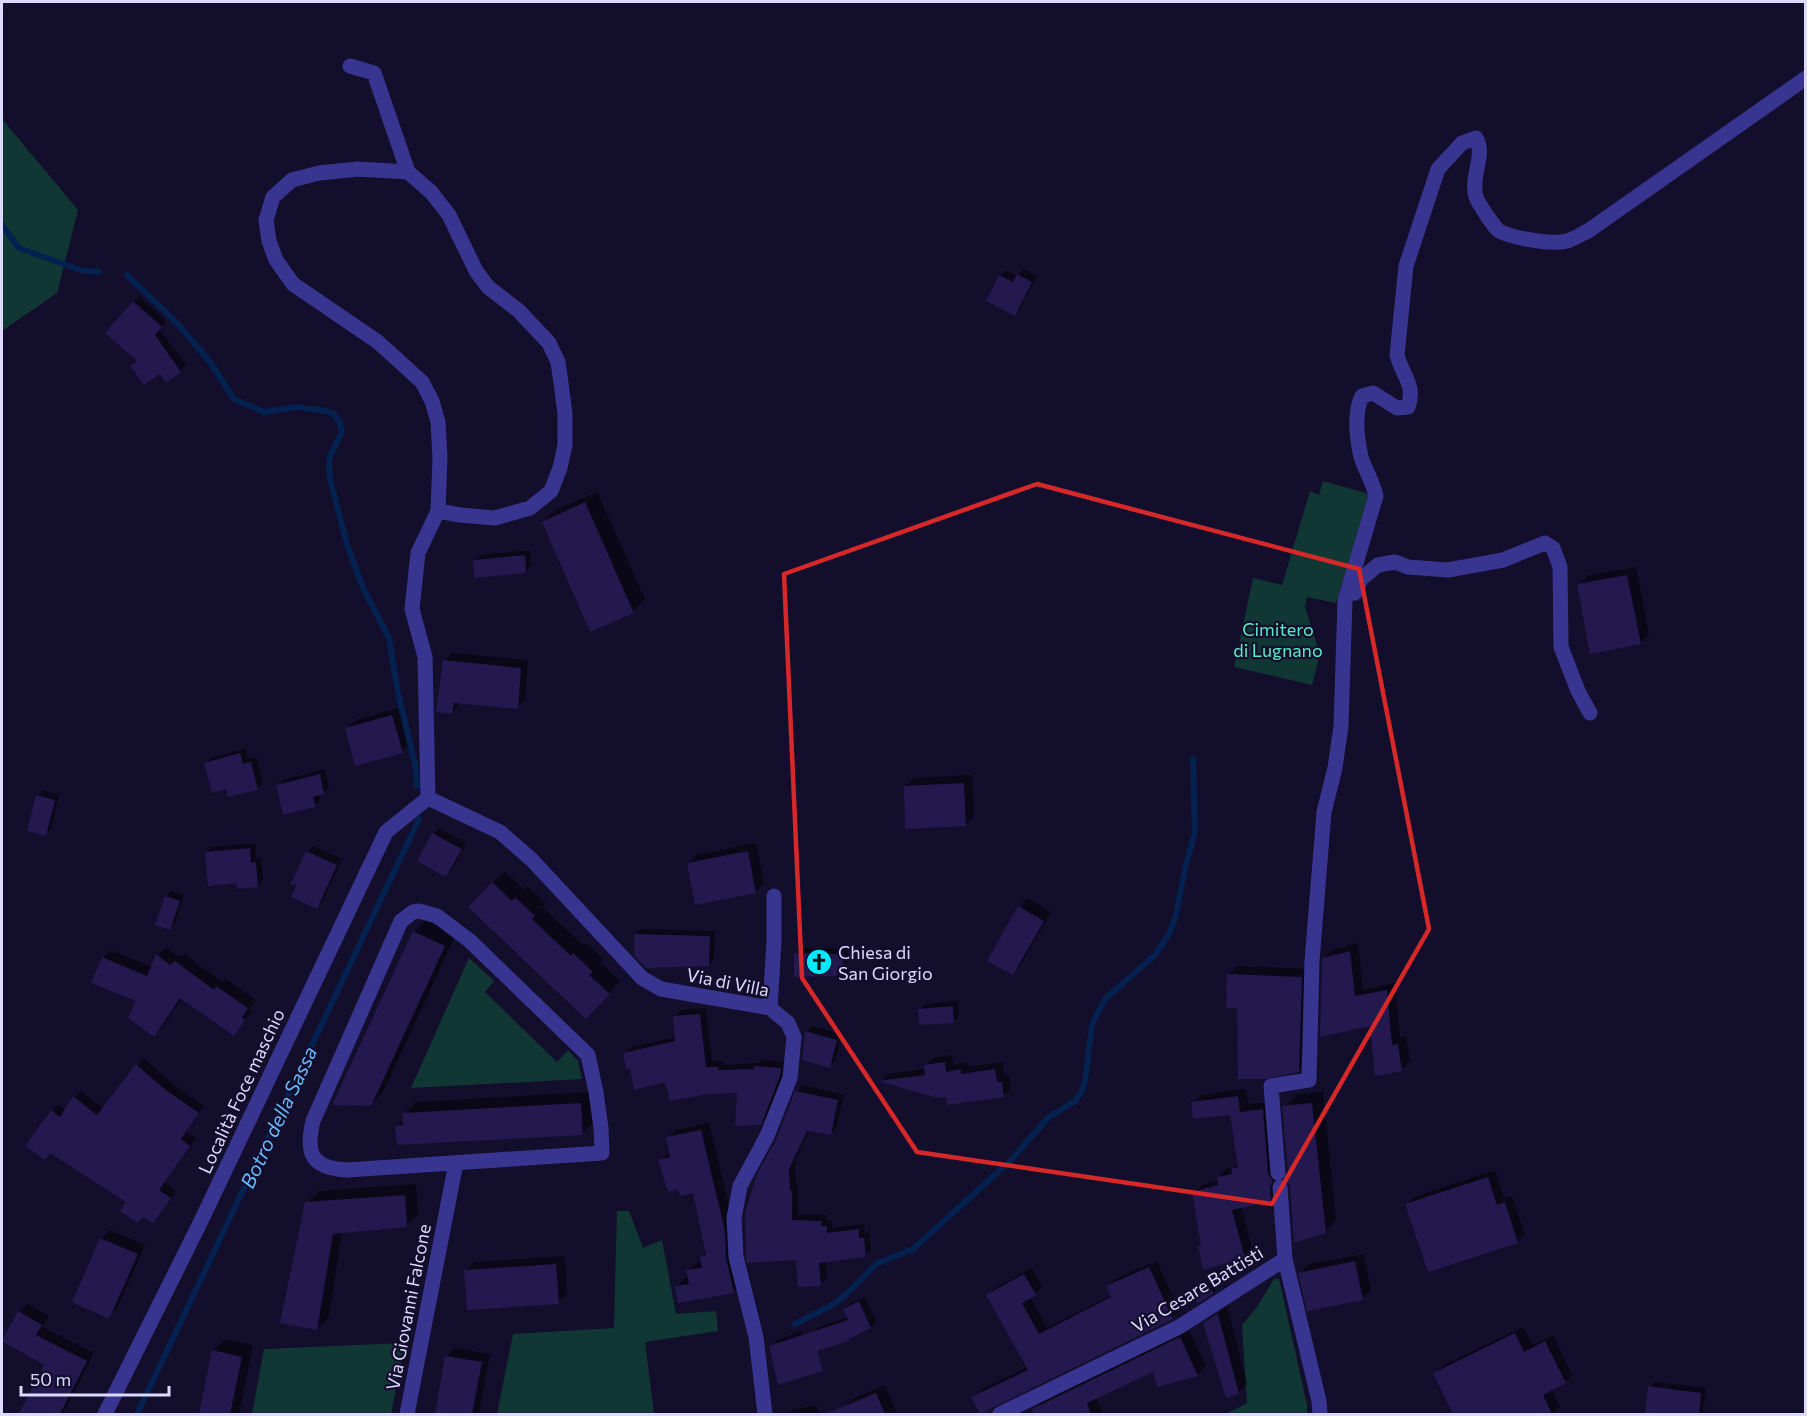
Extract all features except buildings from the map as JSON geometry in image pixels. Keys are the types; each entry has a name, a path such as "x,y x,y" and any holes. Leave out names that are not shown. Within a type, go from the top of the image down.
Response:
{"street":[{"path":"350,66 374,73 408,172 431,192 449,215 476,271 488,287 519,311 549,343 558,362 565,414 565,446 551,491 530,508 495,518 438,511"},
{"path":"1344,621 1345,600 1376,496 1362,458 1358,434 1358,404 1362,396 1373,393 1397,408 1408,407 1412,396 1397,355 1406,266 1438,169 1462,143 1476,138 1479,143 1479,160 1474,178 1476,198 1498,230 1523,240 1566,241 1588,231 1806,78"},
{"path":"408,172 358,170 319,173 292,180 273,197 266,220 268,241 276,260 293,284 378,342 422,382 432,401 438,422 440,458 438,511 418,553 412,609 425,657 428,798"},
{"path":"1344,621 1361,579 1378,565 1395,562 1408,567 1448,570 1503,560 1545,543 1553,548 1560,567 1561,648 1578,691 1590,713"},
{"name":"Via Cesare Battisti","path":"1000,1414 1179,1327 1284,1259 1271,1086 1309,1080 1312,961 1324,812 1335,768 1341,726 1344,621"},
{"name":"Via di Villa","path":"428,798 500,832 532,860 642,978 653,985 661,989 770,1008 788,1023 794,1037 790,1078 767,1136 740,1186 736,1202 734,1234 736,1257 756,1336 765,1414"},
{"name":"Località Foce maschio","path":"105,1414 201,1221 386,832 428,798"},
{"path":"770,1008 774,896"},
{"path":"419,911 437,916 470,941 588,1055 598,1104 602,1153 456,1163 347,1170 329,1169 319,1165 315,1160 309,1141 313,1121 401,921 412,912 419,911"},
{"name":"Via Giovanni Falcone","path":"407,1414 456,1163"},
{"path":"1284,1259 1320,1414"}],"highlighted area":[{"path":"1037,484 1359,569 1429,929 1272,1204 917,1152 802,978 784,574"}],"green space":[{"path":"2,119 78,210 57,293 2,331"},
{"name":"Cimitero di Lugnano","path":"1323,481 1369,494 1336,603 1307,597 1305,607 1320,654 1312,685 1234,667 1253,578 1282,585 1310,491 1319,495"},
{"path":"469,958 494,981 485,992 557,1062 568,1050 578,1061 582,1079 411,1088"},
{"path":"617,1211 629,1211 643,1248 662,1240 676,1314 716,1311 718,1331 645,1342 654,1414 497,1414 513,1334 614,1328"},
{"path":"1274,1279 1279,1279 1307,1405 1307,1414 1214,1414 1228,1413 1247,1403 1242,1325 1257,1307"},
{"path":"405,1343 391,1414 252,1414 264,1349"}],"waterway":[{"name":"Botro della Sassa","path":"2,225 19,248 80,270 99,272"},
{"name":"Botro della Sassa","path":"127,275 177,323 210,362 234,399 264,412 297,407 326,411 334,414 340,423 342,432 330,456 331,483 347,544 363,588 389,638 398,693 415,764 417,786"},
{"path":"795,1324 834,1304 876,1264 913,1249 1009,1162 1049,1117 1075,1101 1082,1091 1085,1080 1092,1025 1099,1010 1106,998 1154,956 1169,934 1176,915 1195,832 1193,759"},
{"name":"Botro della Sassa","path":"137,1414 419,819"}],"place":[{"name":"Chiesa di San Giorgio","path":"819,962"}]}
